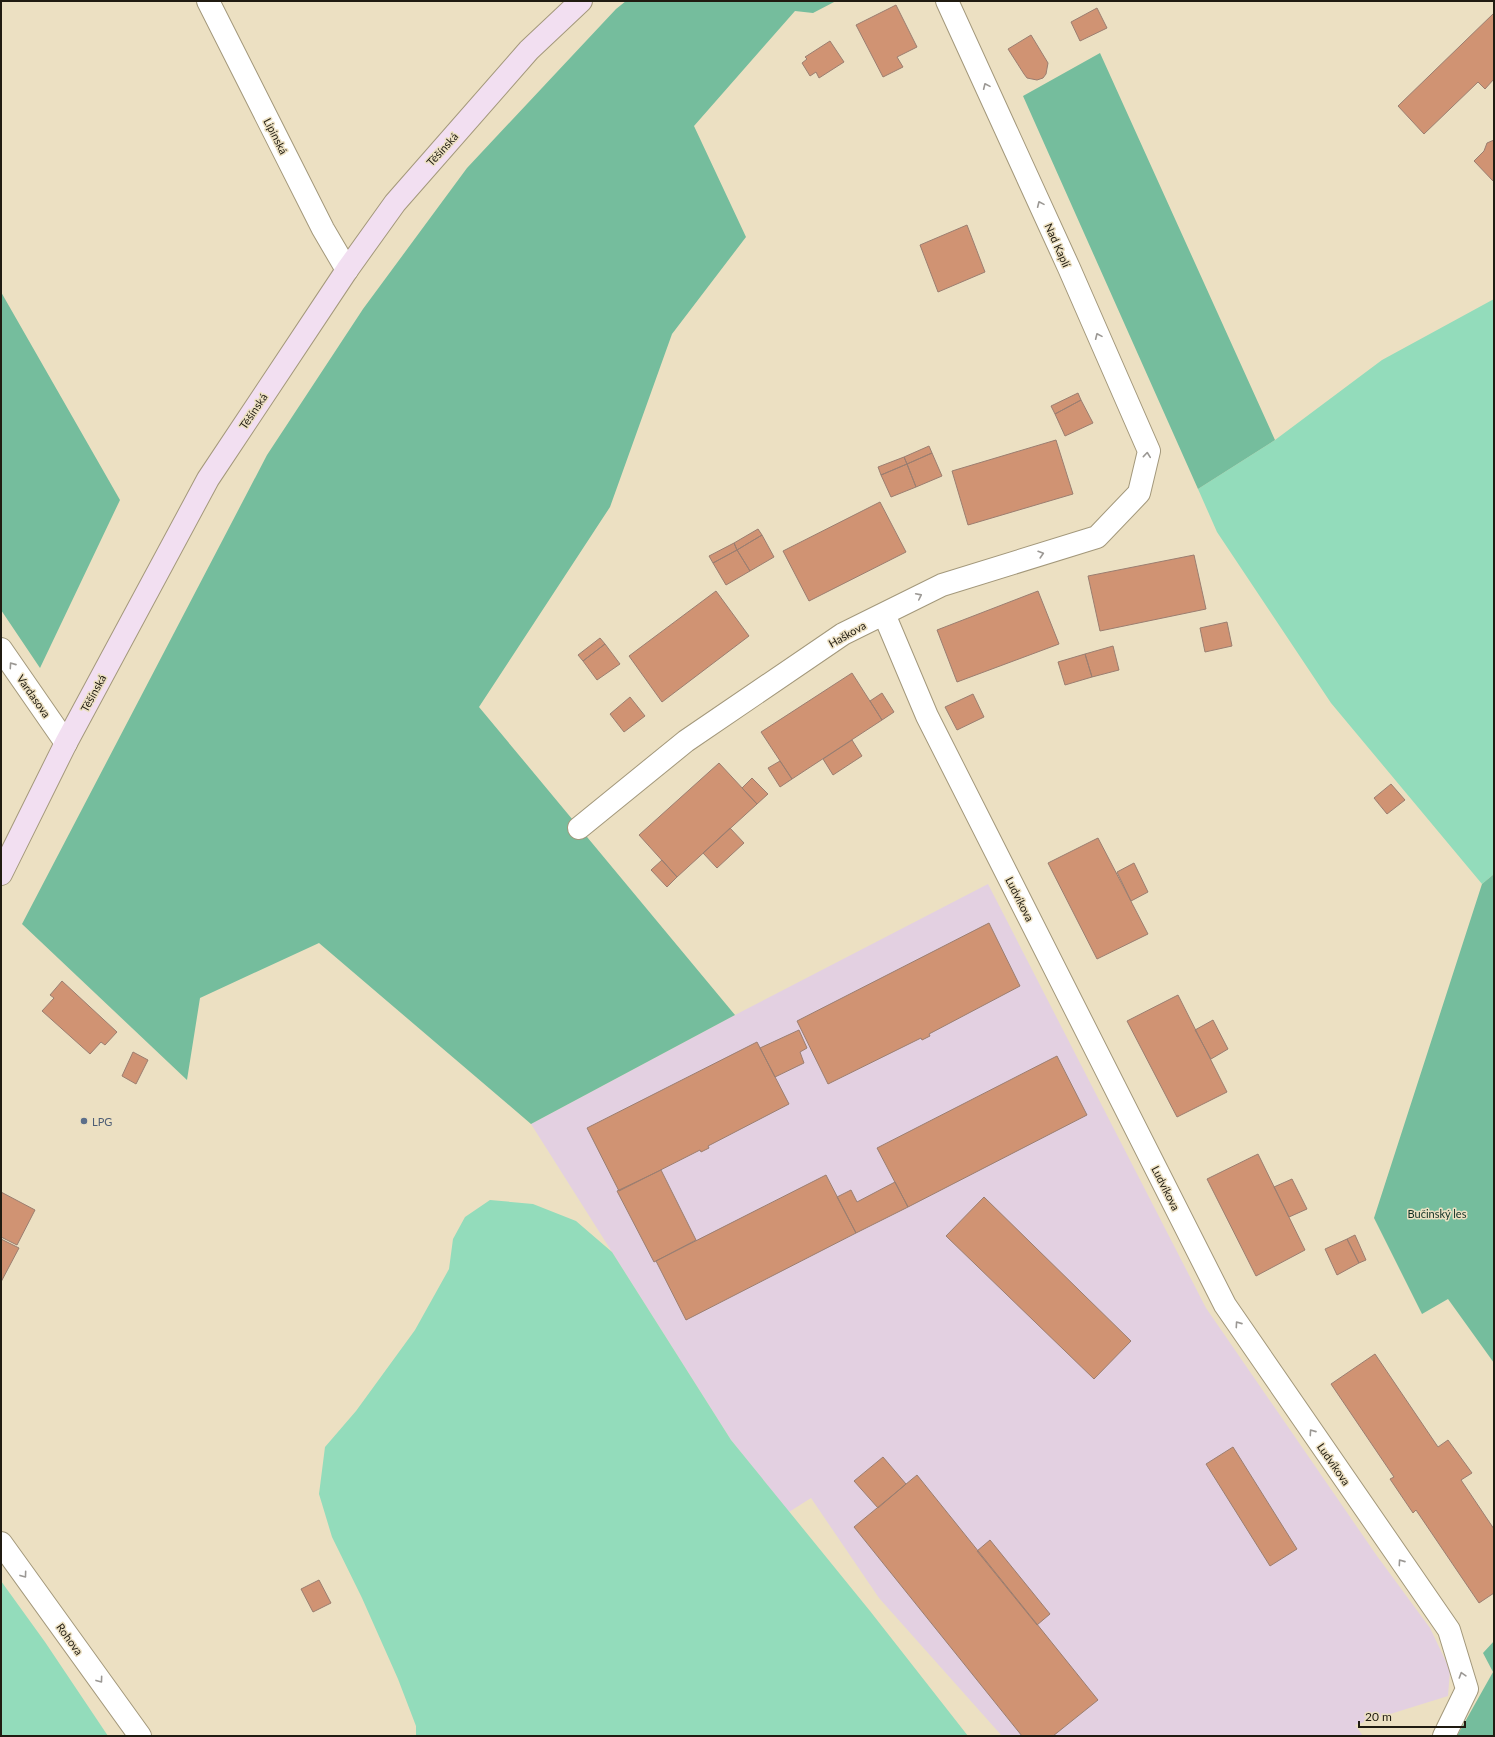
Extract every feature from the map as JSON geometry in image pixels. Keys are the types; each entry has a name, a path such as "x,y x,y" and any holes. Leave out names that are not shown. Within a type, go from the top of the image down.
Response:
{"main road":[{"name":"Těšínská","path":"1,874 66,743 208,479 347,270 394,203 529,50 581,1"}],"street":[{"name":"Lipinská","path":"208,1 323,228 347,270"},
{"name":"Nad Kaplí","path":"947,1 1069,268 1148,450 1139,493"},
{"name":"Haškova","path":"579,828 686,741 843,634 942,585 1097,537 1139,493"},
{"name":"Ludvíkova","path":"884,614 931,723 1225,1305 1449,1630 1467,1689 1444,1736"},
{"name":"Vardasova","path":"1,649 66,743"},
{"name":"Rohova","path":"1,1543 140,1736"}],"shaded area":[{"path":"988,884 1206,1308 1377,1556 1430,1628 1450,1670 1448,1696 1355,1725 1363,1736 1002,1736 879,1598 811,1498 789,1512 731,1440 531,1124 735,1015"}],"green space":[{"path":"626,1 836,1 813,13 795,11 694,126 746,237 672,334 610,507 479,707 735,1015 531,1124 319,943 200,998 187,1080 22,924 267,455 363,309 467,168 616,9"},
{"path":"1100,53 1275,440 1198,489 1023,96"},
{"path":"1,292 120,500 40,668 1,610"},
{"path":"1494,299 1494,874 1482,884 1331,703 1217,532 1198,489 1275,440 1382,360"},
{"name":"Bučinský les","path":"1494,874 1494,1363 1448,1299 1422,1314 1374,1218 1482,884"},
{"path":"490,1200 533,1204 576,1221 612,1252 731,1440 870,1611 968,1736 416,1736 416,1726 398,1679 362,1598 332,1537 319,1494 325,1447 356,1411 415,1330 449,1269 453,1239 465,1217"},
{"path":"1,1581 45,1642 108,1736 1,1736"},
{"path":"1494,1641 1494,1736 1457,1736 1493,1672 1483,1653"}],"building":[{"path":"896,5 917,47 897,57 903,67 883,77 856,25"},
{"path":"1097,8 1107,28 1080,41 1071,22"},
{"path":"1494,13 1494,79 1485,89 1478,82 1424,134 1398,106"},
{"path":"1031,35 1048,63 1046,74 1043,78 1037,80 1027,78 1008,49"},
{"path":"830,41 844,62 819,78 816,72 810,76 802,63 807,59 805,57"},
{"path":"1494,140 1494,182 1474,161 1484,151 1487,143"},
{"path":"967,225 985,272 938,292 920,245"},
{"path":"1078,393 1081,400 1055,414 1051,406"},
{"path":"1081,400 1093,423 1065,436 1055,414"},
{"path":"1056,440 1073,494 968,525 952,471"},
{"path":"929,446 932,453 907,464 904,457"},
{"path":"932,453 942,476 916,487 907,464"},
{"path":"904,457 907,464 881,475 878,467"},
{"path":"907,464 916,487 891,497 881,475"},
{"path":"880,502 906,552 809,601 783,551"},
{"path":"758,529 762,535 737,550 734,543"},
{"path":"762,535 774,557 750,571 737,550"},
{"path":"734,543 737,550 713,563 709,556"},
{"path":"737,550 750,571 726,585 713,563"},
{"path":"1194,555 1206,609 1100,631 1088,576"},
{"path":"716,591 749,636 662,702 629,656"},
{"path":"1038,591 1059,644 957,682 937,630"},
{"path":"1227,622 1232,646 1205,652 1200,628"},
{"path":"600,638 605,644 583,661 578,655"},
{"path":"605,644 620,664 597,680 583,661"},
{"path":"1113,646 1119,670 1092,677 1085,654"},
{"path":"1085,654 1092,677 1065,685 1058,662"},
{"path":"852,673 882,720 792,779 761,732"},
{"path":"882,693 894,712 882,720 870,701"},
{"path":"973,694 984,717 957,730 945,707"},
{"path":"630,697 645,716 624,732 610,714"},
{"path":"852,740 862,756 833,775 823,759"},
{"path":"780,761 792,779 780,787 768,768"},
{"path":"719,763 757,804 677,877 639,835"},
{"path":"752,778 768,794 757,804 742,788"},
{"path":"1391,784 1405,800 1387,814 1374,798"},
{"path":"730,828 744,843 717,868 703,853"},
{"path":"1098,838 1148,934 1097,959 1048,863"},
{"path":"662,860 677,877 667,887 651,870"},
{"path":"1134,863 1148,892 1131,901 1117,872"},
{"path":"989,923 1020,986 929,1034 930,1036 922,1040 921,1038 828,1084 797,1021"},
{"path":"62,981 117,1032 105,1045 101,1042 90,1054 42,1011 54,998 50,995"},
{"path":"1178,995 1227,1092 1177,1117 1127,1021"},
{"path":"1213,1020 1228,1049 1211,1059 1195,1030"},
{"path":"799,1030 807,1048 800,1052 804,1063 775,1077 760,1048"},
{"path":"757,1042 789,1104 708,1146 709,1148 701,1152 700,1150 619,1191 587,1128"},
{"path":"133,1052 148,1060 136,1084 122,1076"},
{"path":"1057,1056 1087,1115 908,1207 877,1148"},
{"path":"1258,1154 1305,1250 1256,1276 1207,1179"},
{"path":"661,1170 696,1240 654,1262 617,1191"},
{"path":"826,1175 856,1233 686,1320 656,1261"},
{"path":"1292,1179 1307,1209 1289,1217 1274,1187"},
{"path":"895,1182 908,1207 856,1233 837,1197 851,1190 857,1202"},
{"path":"1,1192 35,1210 17,1245 1,1237"},
{"path":"984,1197 1131,1341 1094,1379 946,1236"},
{"path":"1355,1235 1366,1260 1359,1263 1347,1239"},
{"path":"1,1239 19,1248 1,1282"},
{"path":"1347,1239 1359,1263 1337,1275 1325,1249"},
{"path":"1375,1354 1438,1447 1448,1440 1472,1473 1461,1480 1494,1529 1494,1593 1479,1603 1416,1510 1413,1513 1390,1479 1394,1477 1331,1384"},
{"path":"1233,1447 1297,1549 1270,1566 1206,1464"},
{"path":"883,1457 906,1484 878,1508 854,1481"},
{"path":"917,1475 1098,1700 1053,1736 1022,1736 854,1527"},
{"path":"990,1540 1050,1614 1037,1625 977,1551"},
{"path":"319,1580 331,1603 313,1612 301,1589"}],"place":[{"name":"LPG","path":"84,1121"}]}
